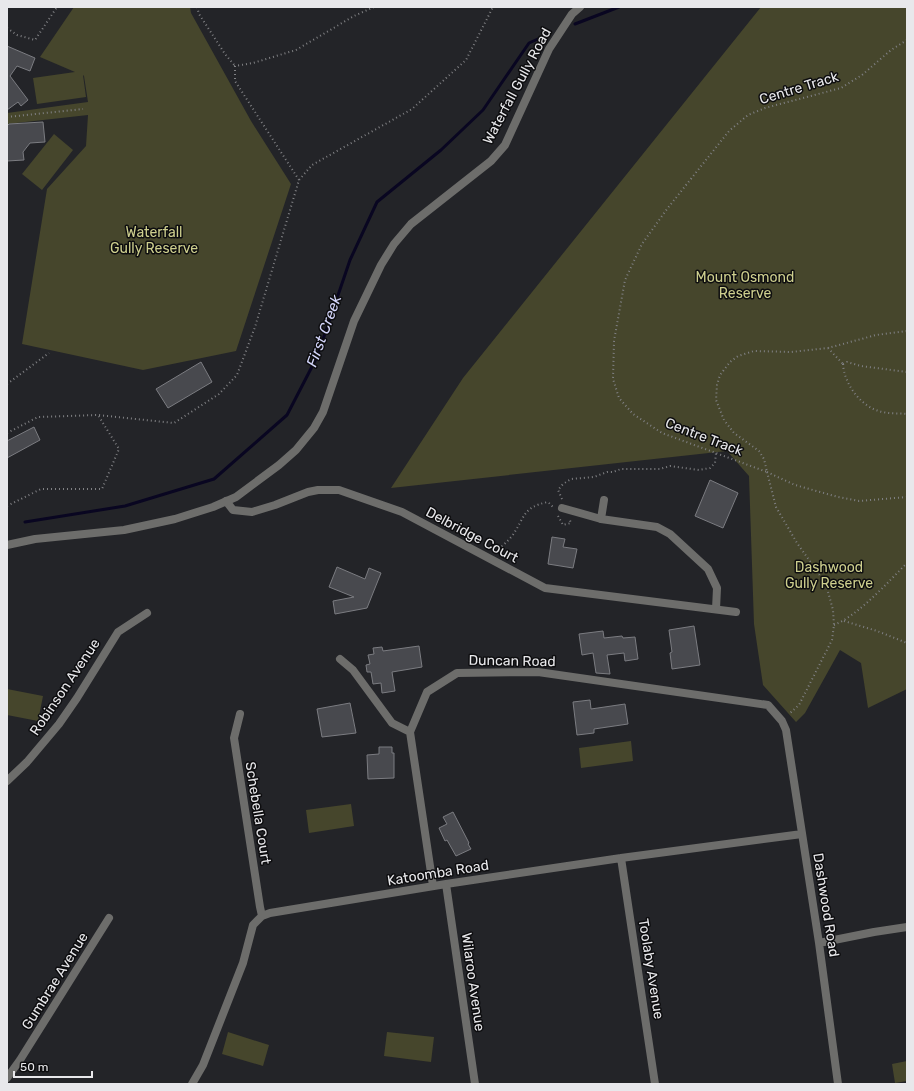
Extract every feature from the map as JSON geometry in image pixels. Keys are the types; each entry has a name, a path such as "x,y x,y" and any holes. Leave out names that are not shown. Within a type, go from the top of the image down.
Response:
{"street":[{"name":"Waterfall Gully Road","path":"7,545 35,539 124,530 175,519 213,507 236,497 279,466 296,450 314,428 323,412 354,321 381,265 394,244 411,224 491,161 505,145 549,49 572,14 580,7"},
{"name":"Delbridge Court","path":"226,501 233,510 252,512 308,492 318,490 339,490 402,512 545,588 736,612"},
{"path":"601,518 604,500"},
{"path":"562,508 601,518 657,527 670,534 708,569 717,588 716,609"},
{"name":"Robinson Avenue","path":"7,780 27,762 59,724 118,632 147,613"},
{"path":"340,659 353,670 392,723 410,732 433,886"},
{"name":"Duncan Road","path":"410,732 426,692 457,673 538,672 768,705 782,721 786,730"},
{"name":"Schebella Court","path":"240,714 234,738 262,916"},
{"name":"Dashwood Road","path":"786,730 819,943 838,1084"},
{"name":"Katoomba Road","path":"262,916 270,913 446,884 622,858 802,834"},
{"name":"Toolaby Avenue","path":"622,858 655,1084"},
{"name":"Wilaroo Avenue","path":"446,884 475,1084"},
{"path":"192,1084 203,1065 244,963 252,925 262,916"},
{"name":"Gumbrae Avenue","path":"7,1078 110,918"},
{"path":"819,943 907,927"}],"path":[{"path":"7,28 17,35 35,40 57,7"},
{"path":"197,7 199,14 225,54 235,66 236,80 299,180"},
{"path":"235,66 253,63 296,50 354,16 374,7"},
{"path":"7,433 38,417 98,415 174,423 219,394 237,375 255,327 299,180 312,164 412,109 466,60 493,7"},
{"name":"Centre Track","path":"767,472 662,433 633,414 619,398 613,379 614,341 625,280 642,244 667,209 728,131 748,115 765,108 841,88 862,75 891,50 907,40"},
{"path":"7,117 83,109"},
{"name":"Centre Track","path":"767,472 764,459 759,451 734,432 724,420 716,400 717,385 720,375 730,362 738,356 754,351 791,352 828,348 876,335 907,331"},
{"path":"828,348 843,364 851,388 868,406 879,412 907,414"},
{"path":"7,384 48,353"},
{"path":"843,364 847,362 861,366 907,372"},
{"path":"7,506 41,489 102,489 119,449 98,415"},
{"path":"487,558 512,536 524,515 530,508 548,502 556,511 563,525 571,523 562,508 562,499 558,490 563,484 571,479 594,477 621,469 660,469 670,466 700,470 710,468 715,463 716,453"},
{"path":"767,472 795,485 838,497 859,501 907,497"},
{"path":"767,472 776,507 797,543 827,588 833,610 834,625 832,640 799,705 782,721"},
{"path":"834,625 844,620 878,592 907,563"},
{"path":"844,620 907,643"}],"green space":[{"name":"Waterfall Gully Reserve","path":"74,7 190,7 191,13 251,121 291,184 236,351 143,370 22,344 47,189 86,146 88,115 7,124 7,113 88,102 83,75 86,97 37,104 33,78 75,72 40,57"},
{"name":"Mount Osmond Reserve","path":"761,7 907,7 907,689 868,708 861,663 840,650 805,713 796,722 763,685 754,624 749,476 727,451 391,488 463,378"},
{"path":"54,134 73,150 42,190 22,174"},
{"path":"7,689 43,696 38,721 7,715"},
{"path":"631,741 633,761 581,768 579,748"},
{"path":"351,804 354,826 309,833 306,810"},
{"path":"228,1032 269,1045 263,1066 222,1054"},
{"path":"387,1032 434,1037 431,1062 384,1056"},
{"path":"907,1061 907,1081 895,1083 892,1064"}],"building":[{"path":"7,46 35,58 30,71 17,66 10,76 28,100 21,106 18,102 7,110"},
{"path":"43,122 45,142 30,143 23,152 24,160 7,161 7,126 9,124"},
{"path":"201,362 212,382 168,408 156,389"},
{"path":"34,427 40,440 7,458 7,441"},
{"path":"710,480 738,493 723,528 695,516"},
{"path":"552,537 565,539 563,547 577,549 573,568 548,564"},
{"path":"337,567 365,579 369,568 381,573 367,608 335,614 333,601 354,597 329,587"},
{"path":"694,626 700,665 672,669 670,653 672,652 669,630"},
{"path":"603,631 604,638 622,636 623,638 635,637 638,659 625,661 624,653 607,655 610,674 596,673 593,653 582,655 579,634"},
{"path":"419,646 422,667 392,672 395,691 382,693 381,683 373,684 371,672 367,672 366,665 370,664 368,655 374,654 373,648 382,647 383,651"},
{"path":"590,700 591,709 625,704 628,724 594,729 594,733 577,735 573,702"},
{"path":"350,703 356,733 322,737 317,709"},
{"path":"379,747 392,747 392,753 394,753 394,778 368,779 367,755 379,754"},
{"path":"453,812 471,849 456,856 447,840 445,841 439,828 447,824 443,817"}],"waterway":[{"name":"First Creek","path":"575,24 619,7"},
{"name":"First Creek","path":"25,522 125,506 214,479 287,415 317,357 350,260 377,202 441,150 483,110 529,43 549,34"}],"park label":[{"name":"Dashwood Gully Reserve","path":"829,576"}]}
